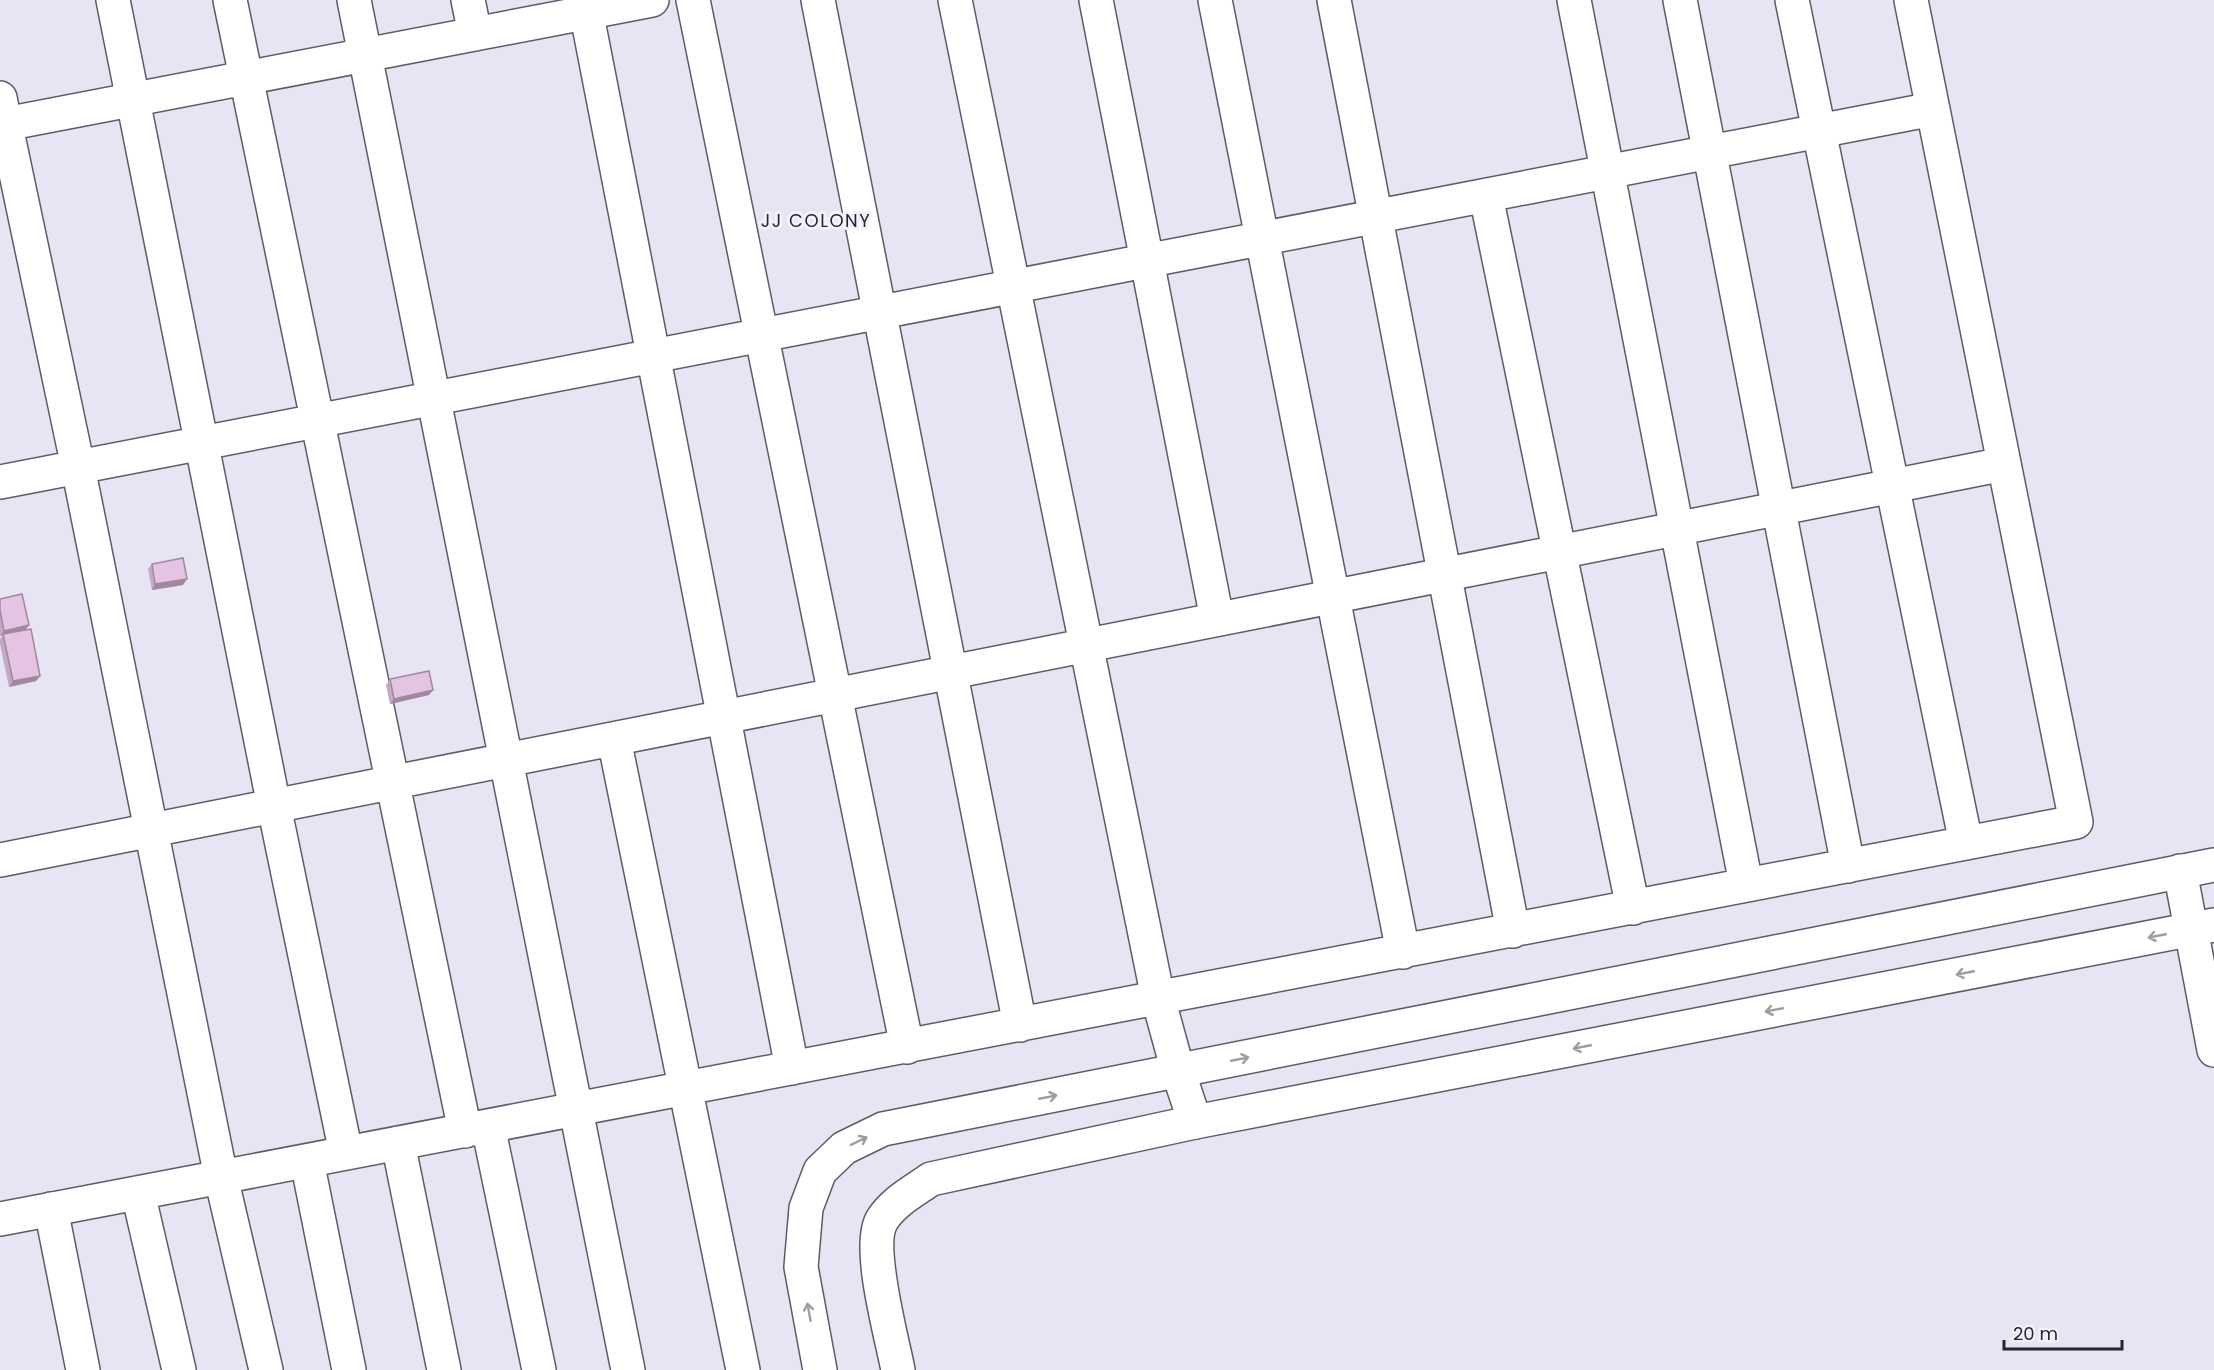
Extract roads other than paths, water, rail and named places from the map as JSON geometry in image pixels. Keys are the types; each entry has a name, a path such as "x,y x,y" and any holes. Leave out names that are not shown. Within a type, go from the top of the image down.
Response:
{"street":[{"path":"113,0 274,806 346,1153"},
{"path":"230,0 392,782 539,1370"},
{"path":"354,0 574,1110 628,1370"},
{"path":"468,0 475,34"},
{"path":"266,1370 221,1177 78,467 2,116 134,99 475,34 586,6 652,0"},
{"path":"693,0 907,1047"},
{"path":"818,0 1020,1025"},
{"path":"955,0 1158,998 1195,1122"},
{"path":"1096,0 1217,619"},
{"path":"1215,0 1403,952"},
{"path":"1334,0 1513,931"},
{"path":"1574,0 1746,884"},
{"path":"1680,0 1848,866"},
{"path":"1792,0 1966,843"},
{"path":"0,1219 2076,822 1911,0"},
{"path":"586,6 792,1068"},
{"path":"0,482 1933,110"},
{"path":"1486,196 1633,908"},
{"path":"0,860 2004,464"},
{"path":"614,739 743,1370"},
{"path":"820,1370 801,1267 806,1208 820,1171 844,1148 883,1129 2214,865"},
{"path":"2180,871 2203,927 2214,1050"},
{"path":"898,1370 875,1254 881,1222 898,1201 931,1179 1195,1122 2203,927"},
{"path":"398,1143 444,1370"},
{"path":"307,1161 350,1370"},
{"path":"138,1193 178,1370"},
{"path":"51,1209 83,1370"}],"district":[{"name":"JJ COLONY","path":"816,221"}]}
